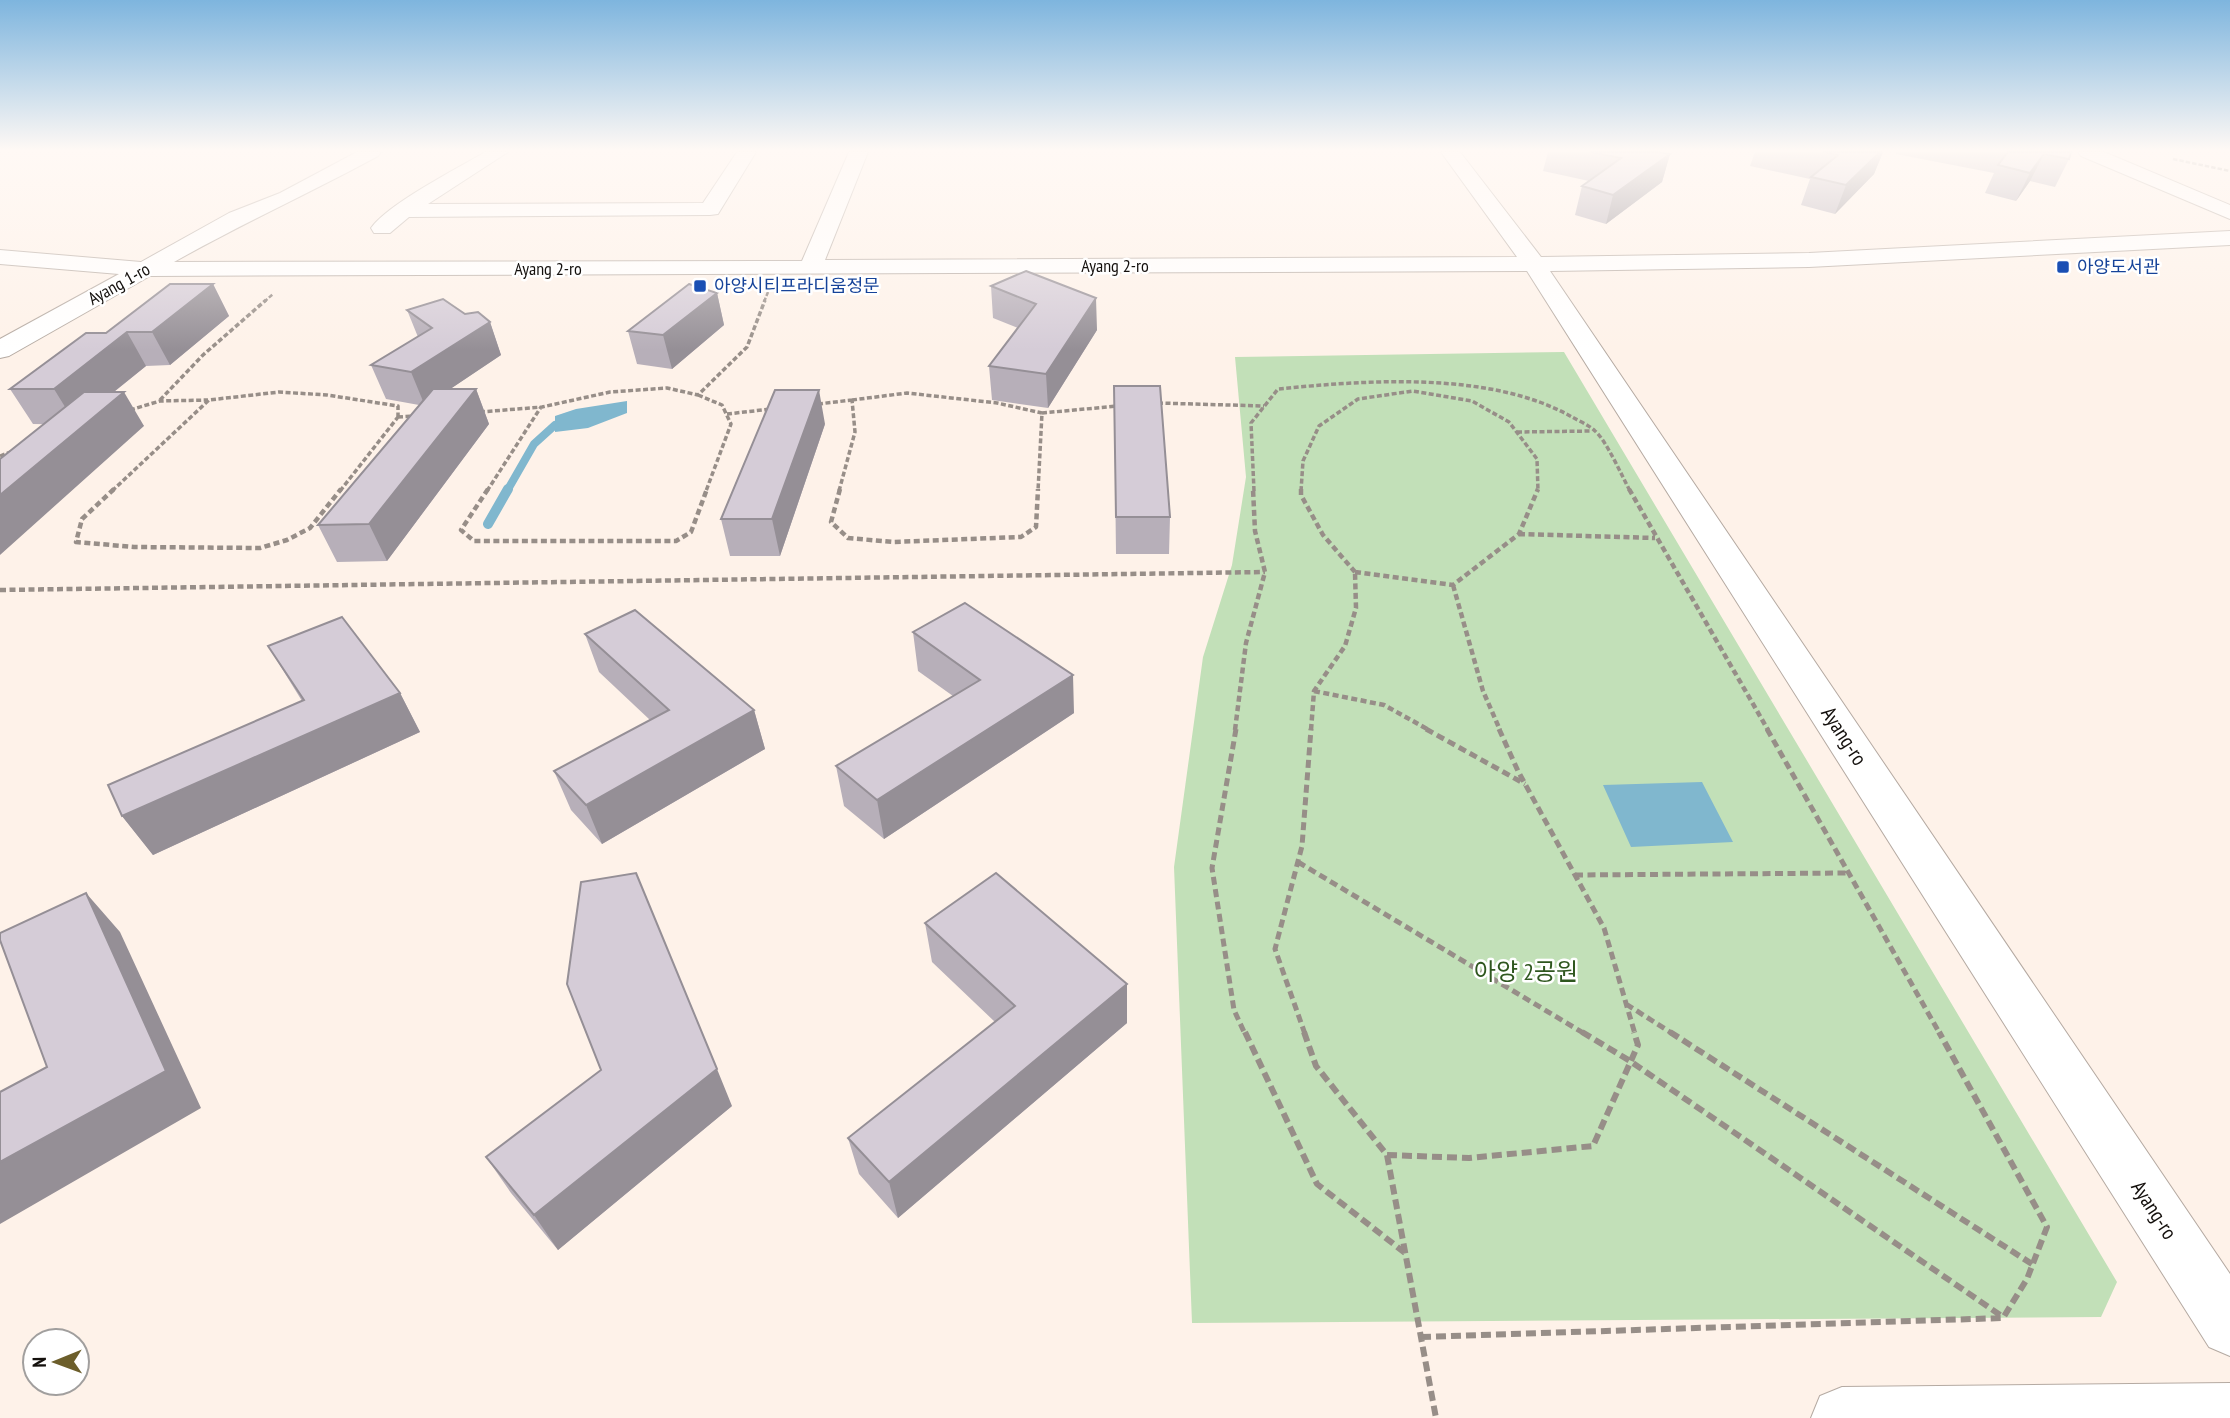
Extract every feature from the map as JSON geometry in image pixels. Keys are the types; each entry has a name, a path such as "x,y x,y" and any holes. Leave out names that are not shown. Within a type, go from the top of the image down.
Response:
{"street":[{"name":"Ayang 1-ro","path":"0,350 237,218"},
{"path":"382,228 395,218"},
{"path":"811,267 831,218"},
{"name":"Ayang-ro","path":"1500,218 1534,264 2230,1326"},
{"name":"Ayang 2-ro","path":"0,257 145,269 301,270 1534,264 1809,260 2230,238"},
{"path":"1842,1418 2230,1414"}],"path":[{"path":"160,401 203,355 301,270"},
{"path":"698,395 747,347 771,285"},
{"path":"1405,1253 1317,1184 1234,1010 1212,868 1234,741 1246,643 1265,572 1255,531 1251,422 1278,389 1340,383 1417,382 1503,391 1549,404 1596,431 1655,538 1850,873 2047,1227 2027,1279 2003,1318"},
{"path":"479,412 542,407 622,391 667,388 698,395 722,405 731,424 691,532 676,541 474,541 461,530 542,407"},
{"path":"1355,572 1452,585 1519,534 1538,494 1536,459 1508,422 1472,401 1413,391 1358,399 1319,426 1303,461 1301,495 1323,536 1355,572 1356,608 1345,646 1314,691 1302,846 1275,949 1316,1066 1387,1155 1436,1418"},
{"path":"122,413 160,401 209,400 236,394 290,392 398,406 398,417 310,528 287,540 260,548 134,547 76,542 82,519 209,400"},
{"path":"815,404 907,393 997,403 1042,412 1130,405"},
{"path":"852,400 855,432 831,522 848,538 894,542 1021,537 1036,527 1042,412"},
{"path":"1155,403 1264,406"},
{"path":"727,414 777,408"},
{"path":"398,417 425,415"},
{"path":"1516,432 1596,431"},
{"path":"0,456 24,447"},
{"path":"1519,534 1655,538"},
{"path":"0,590 1265,572"},
{"path":"1387,1155 1469,1158 1593,1146 1638,1045 1604,928 1525,785 1483,691 1452,585"},
{"path":"1314,691 1384,705 1525,785"},
{"path":"1298,862 1630,1061 2003,1318"},
{"path":"1575,875 1850,873"},
{"path":"1625,1003 2032,1264"},
{"path":"1421,1337 2003,1318"}],"green space":[{"name":"아양 2공원","path":"1564,352 2117,1282 2101,1317 1192,1323 1174,867 1203,657 1232,565 1246,477 1235,357"}],"water":[{"path":"627,401 627,413 588,428 555,432 555,416 576,409"},
{"path":"1702,782 1733,842 1631,847 1603,785"}],"building":[{"path":"1026,271 1096,298 1046,374 989,366 1036,304 991,286"},
{"path":"170,284 213,284 152,332 127,332 54,389 10,389 86,333 106,333"},
{"path":"689,284 717,293 663,335 628,331"},
{"path":"443,299 465,314 478,312 490,322 411,372 371,365 432,328 407,310"},
{"path":"1114,386 1160,386 1170,517 1116,517"},
{"path":"433,389 476,389 369,524 318,525"},
{"path":"775,390 819,390 772,519 721,519"},
{"path":"84,392 124,392 0,495 0,459"},
{"path":"965,603 1073,675 877,800 836,766 980,680 913,632"},
{"path":"635,610 754,710 586,805 554,771 669,710 585,634"},
{"path":"342,617 400,693 122,816 108,785 304,700 268,646"},
{"path":"636,873 717,1069 534,1215 486,1157 601,1070 567,984 581,882"},
{"path":"996,873 1127,984 889,1182 848,1138 1015,1006 925,923"},
{"path":"86,893 166,1071 0,1162 0,1092 47,1067 0,940 0,933"}],"waterway":[{"path":"507,491 534,444 555,425"},
{"path":"488,524 508,489"}],"place":[{"name":"아양도서관","path":"2063,267"},
{"name":"아양시티프라디움정문","path":"700,286"}]}
